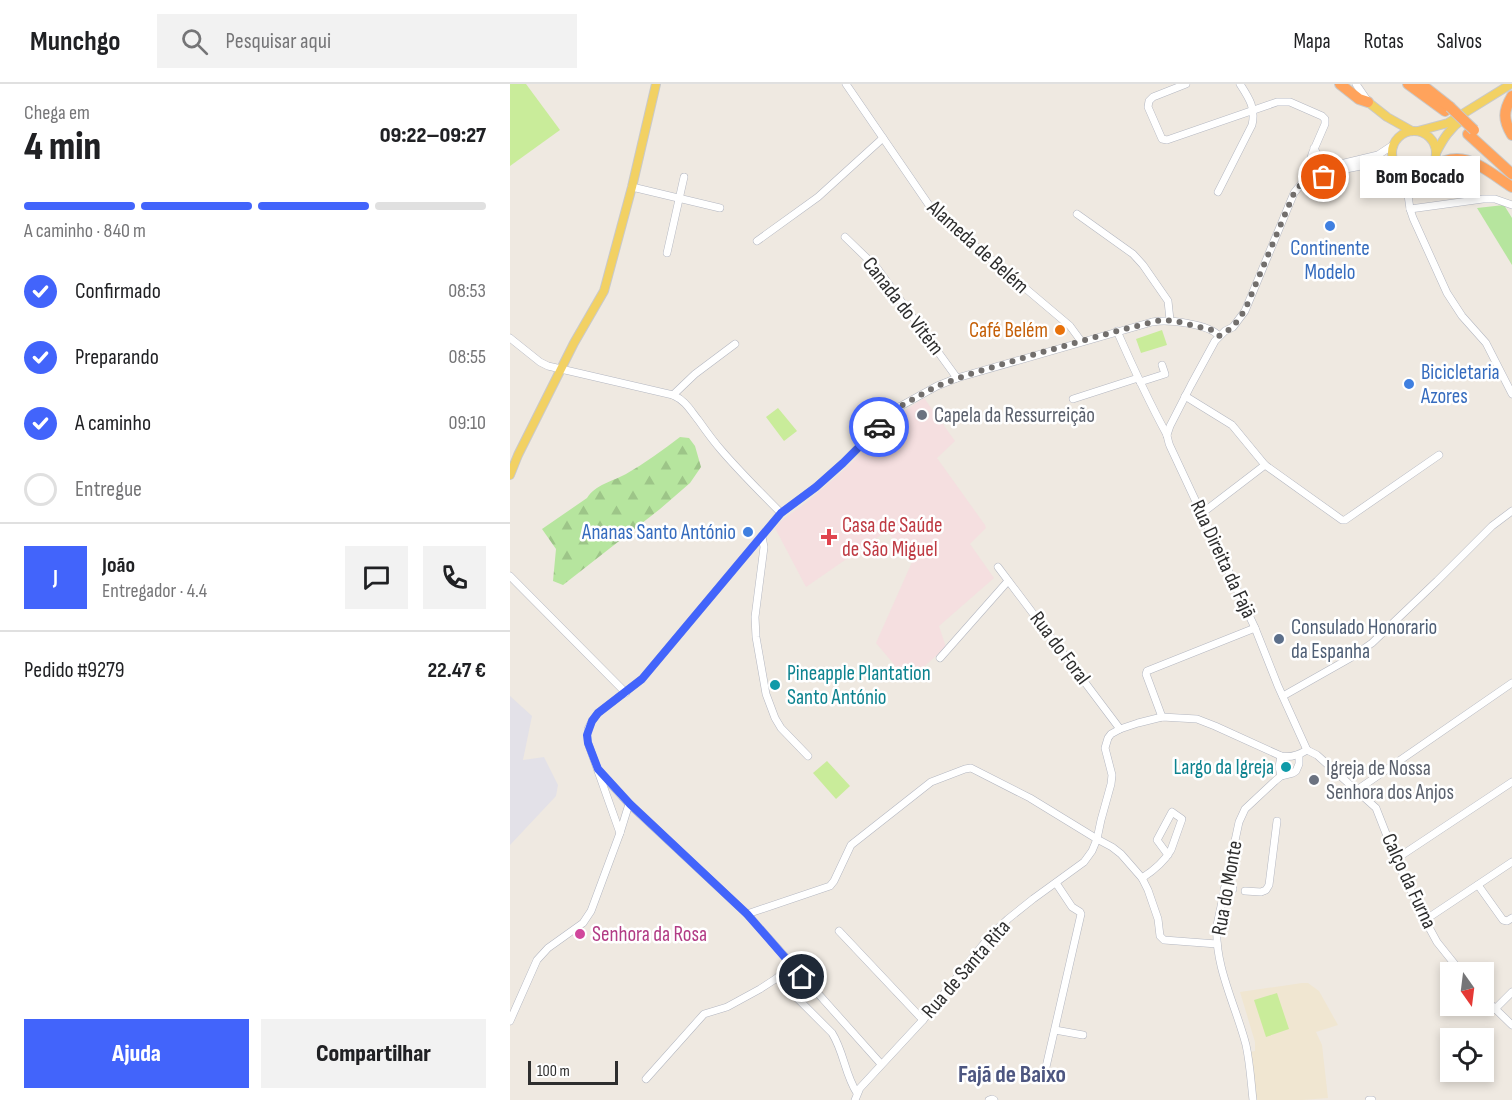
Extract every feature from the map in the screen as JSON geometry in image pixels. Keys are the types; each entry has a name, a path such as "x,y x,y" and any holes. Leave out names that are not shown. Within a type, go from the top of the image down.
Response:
{"highway":[{"path":"1340,84 1359,99 1368,102"},
{"path":"1408,84 1447,109"},
{"path":"1421,84 1512,174"},
{"path":"1512,96 1505,107 1505,119 1512,135"},
{"path":"1471,132 1512,165"},
{"path":"1430,168 1443,161 1466,160 1512,187"}],"main road":[{"path":"510,475 561,369 604,291 632,187 656,84"},
{"path":"1394,142 1400,135 1448,123 1511,84"},
{"path":"1387,117 1394,131 1393,161 1400,170 1409,174 1419,174 1430,168 1444,136 1461,120 1512,89"},
{"path":"1368,102 1387,117 1424,133 1432,141 1436,153"}],"street":[{"name":"Alameda de Belém","path":"846,84 926,202 936,213 1070,326 1081,341"},
{"path":"1185,84 1153,97 1149,101 1148,107 1160,136 1164,140 1254,109 1283,101 1290,102 1325,119 1311,158 1314,166"},
{"path":"1218,192 1252,125 1254,109 1240,84"},
{"path":"1356,84 1368,102"},
{"path":"756,241 818,197 883,138"},
{"path":"1393,161 1328,169 1320,164 1311,170 1313,176 1320,179 1324,177 1328,169 1378,154 1394,142"},
{"path":"1314,148 1328,169"},
{"path":"1370,164 1374,174"},
{"path":"1400,170 1413,218 1448,293 1462,316 1486,343 1512,394"},
{"path":"1408,195 1419,174"},
{"path":"1167,435 1212,346 1219,336 1233,327 1245,310 1294,193 1302,183 1313,176"},
{"path":"667,253 684,177"},
{"path":"632,187 720,208"},
{"path":"1410,209 1483,199 1512,205"},
{"path":"1077,214 1133,254 1143,265 1167,301 1170,320"},
{"name":"Canada do Vitém","path":"845,237 877,268 957,378"},
{"path":"620,833 588,743 588,729 592,721 598,713 642,679 781,513 843,463 899,407 957,378 1161,320 1212,330 1219,336"},
{"name":"Rua Direita da Fajã","path":"1117,331 1255,628 1307,750"},
{"path":"510,338 548,366 673,395 680,399 690,408 723,452 781,513"},
{"path":"673,395 695,374 735,344"},
{"path":"1072,399 1165,374 1162,365"},
{"path":"1185,396 1232,425 1265,465 1342,520 1439,454"},
{"path":"1201,514 1265,465"},
{"path":"1283,696 1372,643 1492,526 1512,511"},
{"path":"762,537 764,547 755,617 756,637 766,694 781,728 808,756"},
{"name":"Rua do Foral","path":"998,567 1120,729"},
{"path":"510,576 626,693"},
{"path":"940,658 1008,580"},
{"path":"1162,717 1146,674 1147,671 1255,628"},
{"path":"1357,790 1512,682"},
{"path":"1120,729 1162,717 1197,719 1281,756 1291,757 1307,750"},
{"name":"Rua de Santa Rita","path":"856,1097 881,1064 923,1020 990,936 1033,899 1084,862 1092,851 1111,784 1112,775 1105,748 1106,742 1111,734 1120,729"},
{"name":"Calço da Furna","path":"1307,750 1317,755 1378,811 1396,859 1425,920 1437,942 1453,962"},
{"name":"Rua do Monte","path":"1253,1100 1245,1044 1220,961 1217,925 1239,822 1245,809 1281,776 1296,771 1299,765 1299,755"},
{"path":"1281,756 1279,767 1281,776"},
{"path":"747,914 830,886 851,845 931,782 968,768 1030,798 1121,854 1142,879 1153,904 1161,938 1167,941 1217,944"},
{"path":"598,769 630,804 747,914 881,1064"},
{"path":"1396,859 1512,782"},
{"path":"510,1021 537,960 548,948 583,922 591,911 630,804"},
{"path":"1142,879 1150,873 1168,855 1172,850 1182,819 1172,812 1157,840 1168,855"},
{"path":"1245,891 1261,892 1269,885 1277,821"},
{"path":"1425,920 1512,861"},
{"path":"1046,1067 1081,914 1072,906 1056,883"},
{"path":"1478,885 1501,918 1508,919"},
{"path":"1224,889 1233,889"},
{"path":"839,931 923,1020"},
{"path":"646,1079 704,1014 732,1005 760,989 777,978 790,964"},
{"path":"777,978 832,1034 838,1044 856,1097"},
{"path":"1512,992 1495,1010 1512,1025"},
{"path":"1055,1030 1083,1035"},
{"path":"989,1100 994,1100"}],"shaded area":[{"name":"Casa de Saúde de São Miguel","path":"924,398 955,441 937,458 985,525 986,528 970,544 994,578 939,626 946,647 908,681 876,643 912,562 887,531 806,587 775,528 845,469 901,413"},
{"path":"510,696 532,716 523,760 544,757 558,785 556,796 510,845"},
{"path":"1308,983 1319,991 1338,1025 1316,1032 1322,1045 1328,1098 1256,1100 1250,1052 1255,1051 1255,1042 1240,992"}],"green space":[{"path":"510,84 526,84 560,130 510,166"},
{"path":"1504,205 1512,218 1512,265 1477,208"},
{"path":"1162,330 1167,345 1141,353 1136,339"},
{"path":"778,408 797,431 784,441 766,417"},
{"path":"680,437 689,438 695,446 701,467 690,483 563,585 553,581 556,549 542,529 599,487 633,470"},
{"path":"827,761 850,786 836,799 813,773"},
{"path":"1277,993 1289,1029 1266,1037 1254,1000"}],"way so far":[{"path":"879,427 899,407 937,386 992,367 1117,331 1161,320 1170,320 1212,330 1219,336 1233,327 1241,318 1294,193 1302,183 1313,176 1318,179 1324,177"}],"place":[{"name":"Bom Bocado","path":"1324,177"},
{"name":"Continente Modelo","path":"1330,226"},
{"name":"Café Belém","path":"1060,330"},
{"name":"Bicicletaria Azores","path":"1409,384"},
{"name":"Capela da Ressurreição","path":"922,415"},
{"name":"Ananas Santo António","path":"748,532"},
{"name":"Casa de Saúde de São Miguel","path":"829,537"},
{"name":"Consulado Honorario da Espanha","path":"1279,639"},
{"name":"Pineapple Plantation Santo António","path":"775,685"},
{"name":"Largo da Igreja","path":"1286,767"},
{"name":"Igreja de Nossa Senhora dos Anjos","path":"1314,780"},
{"name":"Senhora da Rosa","path":"580,934"}],"district":[{"name":"Fajã de Baixo","path":"1012,1074"}],"route":[{"path":"802,977 747,914 630,804 598,769 587,735 598,713 642,679 781,513 816,487 879,427"}]}
